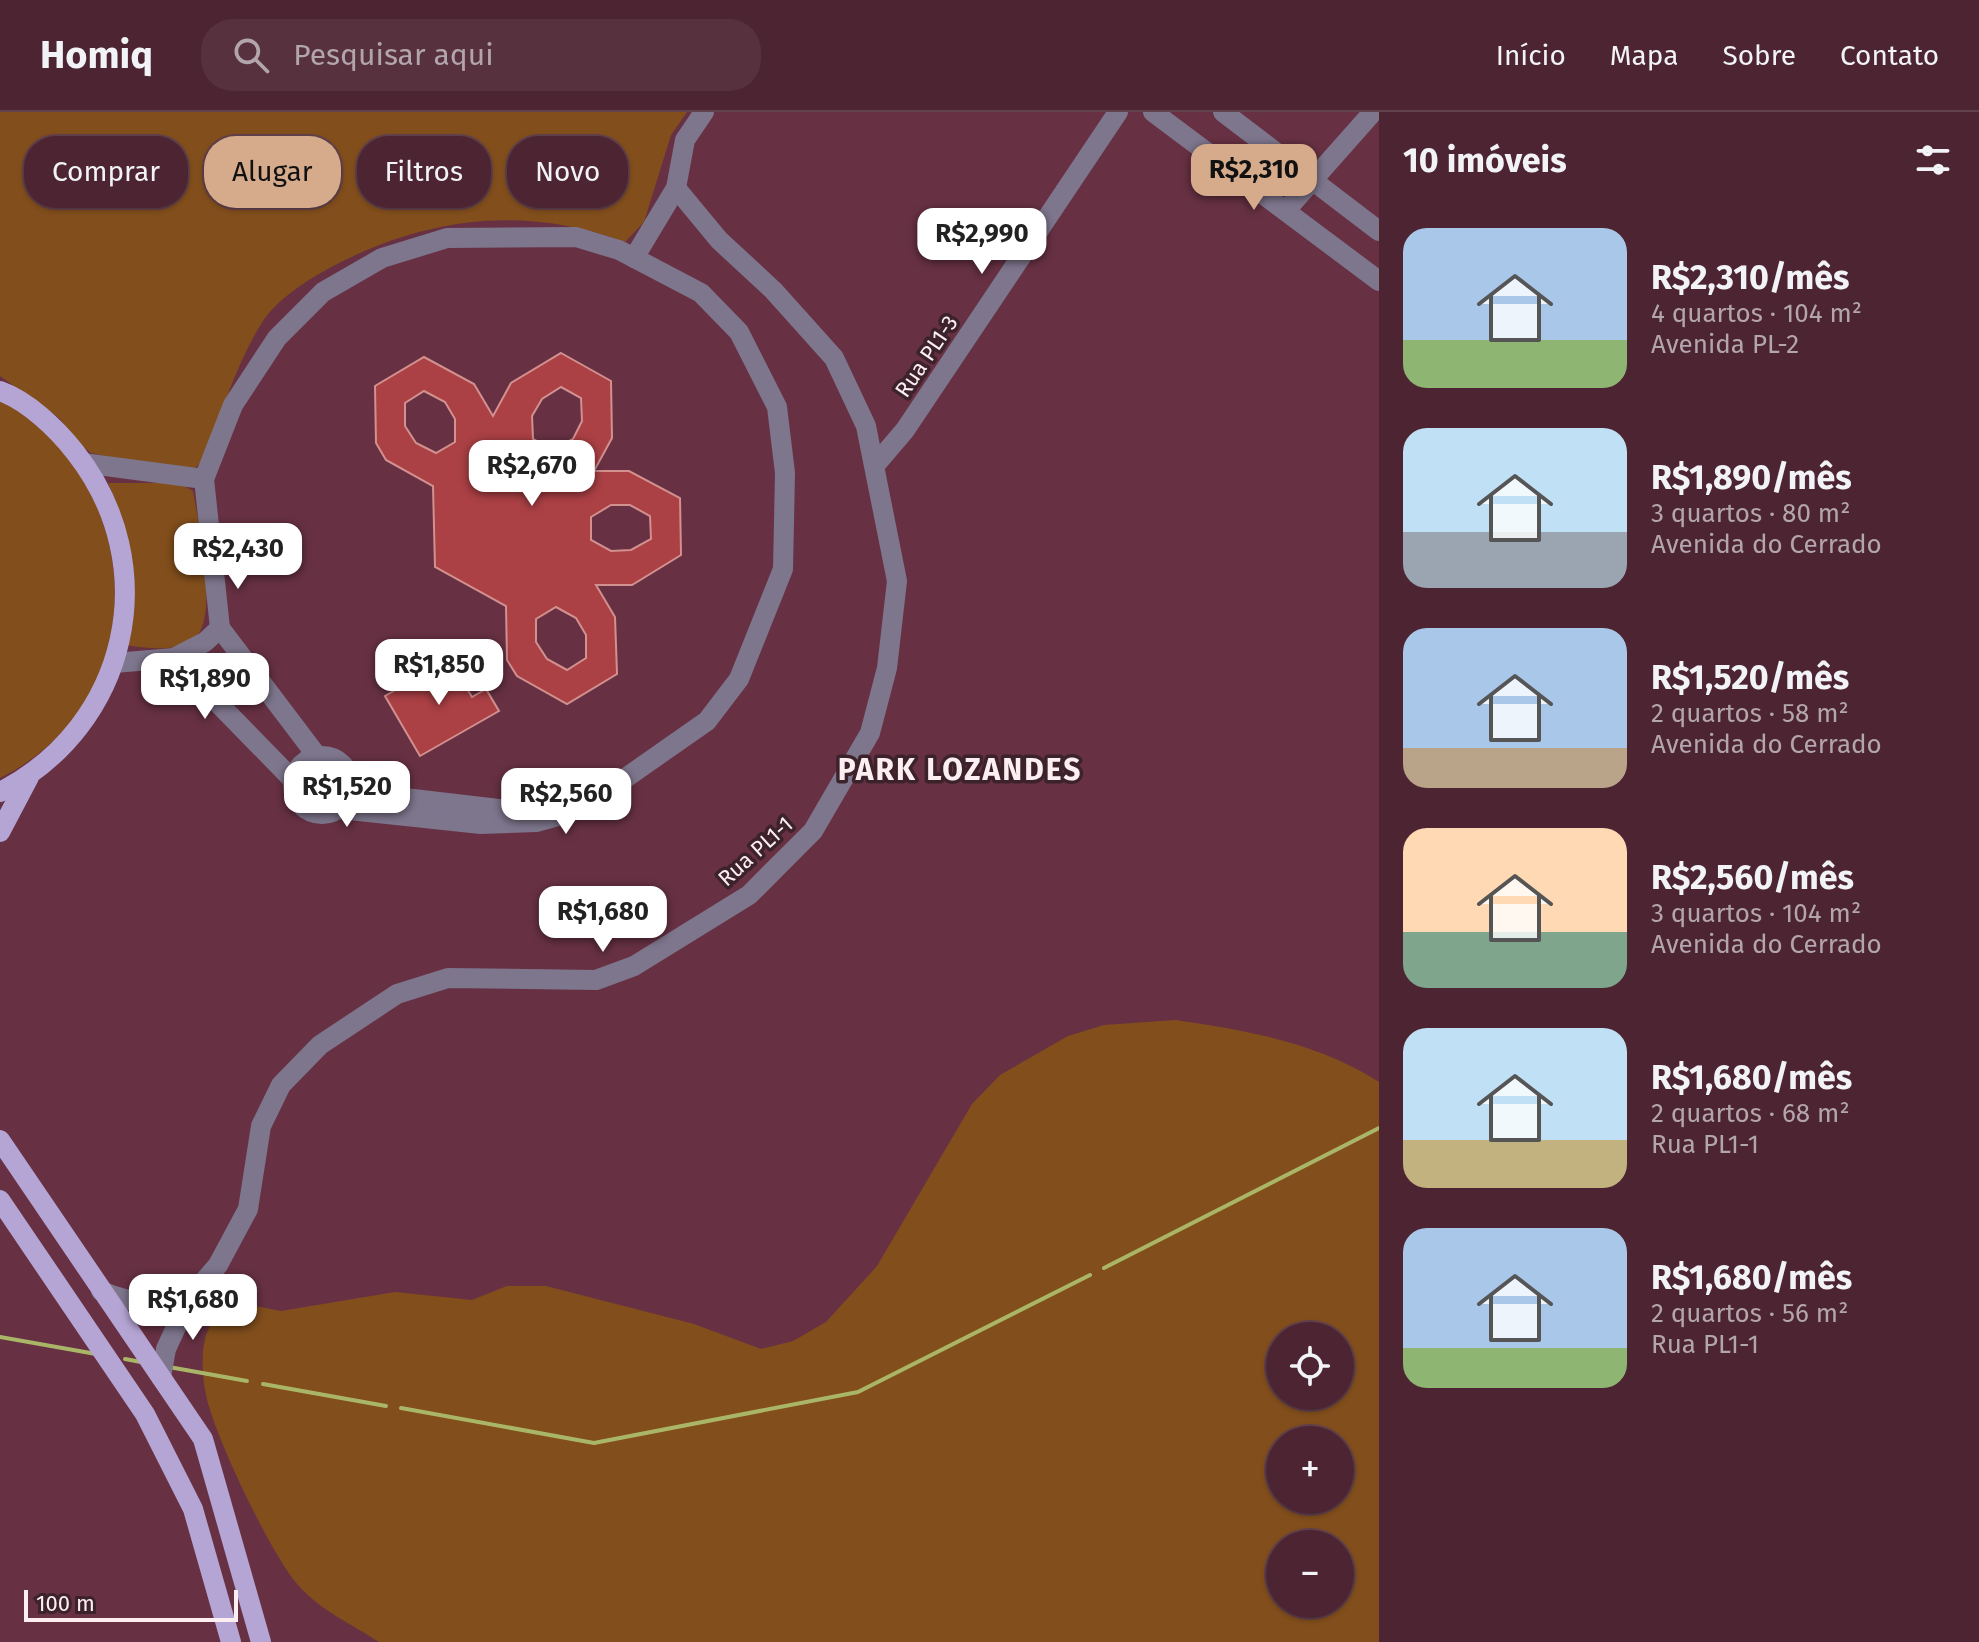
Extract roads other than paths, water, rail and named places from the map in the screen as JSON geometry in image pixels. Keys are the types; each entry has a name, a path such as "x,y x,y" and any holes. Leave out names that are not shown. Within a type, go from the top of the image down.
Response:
{"main road":[{"path":"0,792 29,777 72,740 114,663 122,640 127,585 118,531 96,480 57,430 2,391"},
{"path":"0,832 29,777"},
{"path":"0,1140 203,1439 261,1642"},
{"path":"0,1200 145,1414 193,1509 231,1642"}],"street":[{"path":"634,258 676,188 685,140 704,112"},
{"name":"Rua PL1-3","path":"876,464 902,435 1118,112"},
{"path":"1153,112 1287,209 1379,281"},
{"path":"1223,112 1379,231"},
{"path":"1287,209 1373,112"},
{"name":"Rua PL1-1","path":"161,1377 166,1349 193,1294 218,1265 248,1209 261,1126 281,1085 320,1045 397,994 448,978 596,980 634,966 749,895 813,831 870,733 887,668 897,581 866,426 834,358 773,290 719,240 676,188"},
{"path":"317,756 220,628 204,479 233,405 277,338 323,292 382,258 447,238 576,237 634,258 701,293 739,332 777,407 785,473 783,569 739,679 707,721 607,791 565,814 536,822 481,824 340,809"},
{"path":"83,463 204,479"},
{"path":"114,663 174,658 205,642 220,628"},
{"path":"174,658 293,780"},
{"path":"317,756 326,756 344,764 352,782 347,801 340,809 330,813 310,811 295,796 293,780 301,764 317,756"},
{"path":"352,782 396,797 482,810 544,811 575,807"},
{"path":"101,1291 127,1302 147,1304 193,1294"}],"waterway":[{"path":"1104,1268 1379,1128"},
{"path":"401,1408 594,1443 858,1392 1090,1275"},
{"path":"0,1337 96,1354"},
{"path":"125,1359 141,1362"},
{"path":"169,1367 247,1381"},
{"path":"263,1384 386,1406"}],"district":[{"name":"PARK LOZANDES","path":"960,770"}]}
